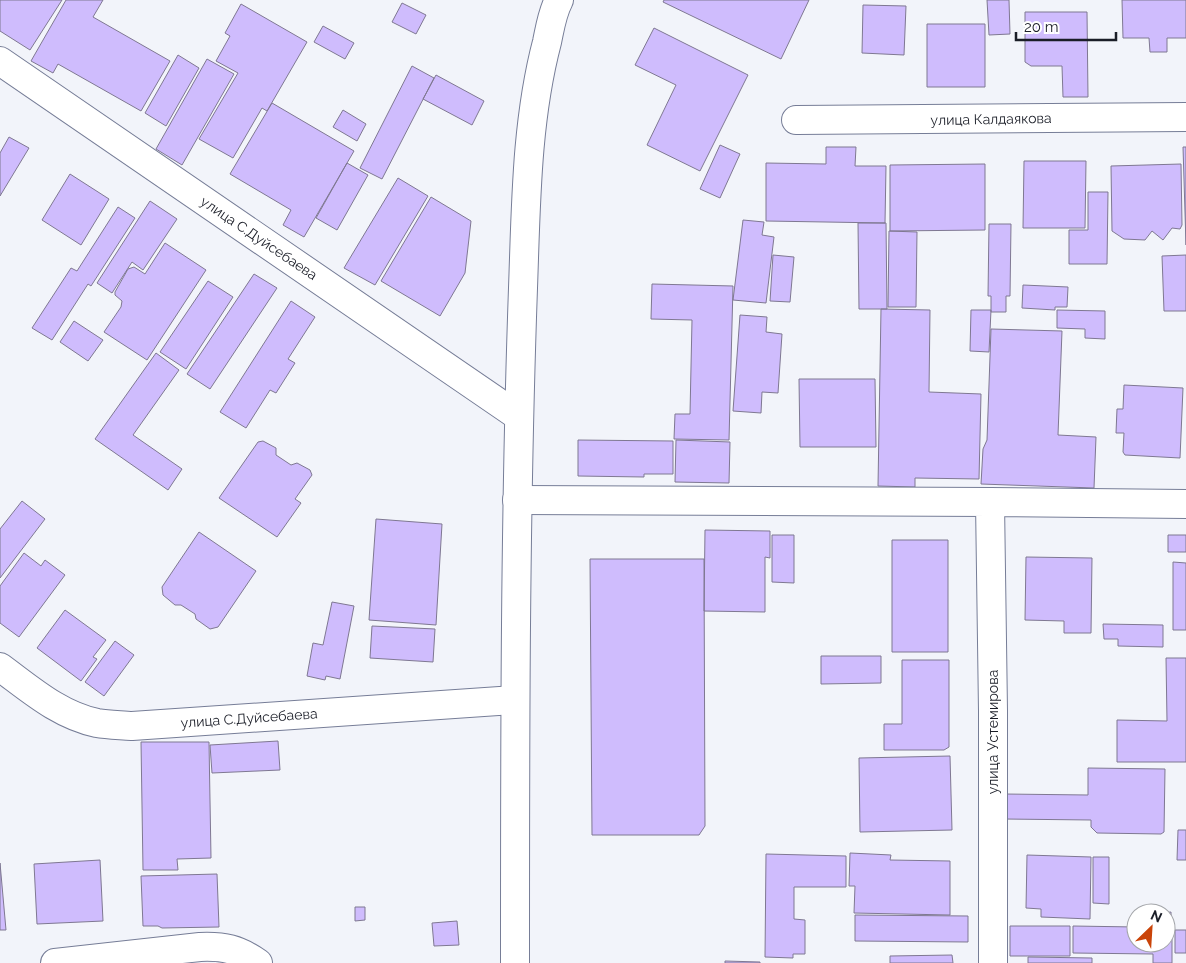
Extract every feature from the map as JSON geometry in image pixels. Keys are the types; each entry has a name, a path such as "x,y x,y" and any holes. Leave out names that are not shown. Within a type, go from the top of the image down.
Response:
{"street":[{"path":"515,963 518,416 530,138 541,64 559,0"},
{"name":"улица С.Дуйсебаева","path":"0,61 518,416"},
{"name":"улица Калдаякова","path":"796,120 1186,117"},
{"path":"518,500 1186,504"},
{"name":"улица Устемирова","path":"990,502 993,712 993,963"},
{"name":"улица С.Дуйсебаева","path":"0,667 43,700 68,713 97,723 132,726 515,700"},
{"path":"55,963 200,946 222,946 242,953 258,963"}],"building":[{"path":"0,0 62,0 30,50 0,31"},
{"path":"66,0 103,0 93,17 170,61 141,111 58,64 53,73 31,61"},
{"path":"664,0 809,0 781,59 663,2"},
{"path":"987,0 1009,0 1010,34 989,35"},
{"path":"1122,0 1186,0 1186,38 1167,38 1167,52 1150,52 1149,38 1123,38"},
{"path":"402,3 426,15 416,34 392,22"},
{"path":"241,4 307,42 267,111 262,108 233,158 199,139 238,73 216,61 230,36 225,33"},
{"path":"863,5 906,6 904,55 862,53"},
{"path":"1025,12 1087,12 1088,97 1063,97 1062,66 1031,66 1025,62"},
{"path":"927,24 985,24 985,87 927,87"},
{"path":"323,26 354,43 345,59 314,42"},
{"path":"654,28 748,75 700,171 647,145 676,85 635,65"},
{"path":"178,55 199,68 166,126 145,113"},
{"path":"207,59 234,74 182,165 156,149"},
{"path":"412,66 434,78 382,179 360,168"},
{"path":"436,75 484,101 472,125 423,99"},
{"path":"272,103 354,151 304,237 283,225 291,210 230,174"},
{"path":"343,110 366,124 357,141 333,127"},
{"path":"9,137 29,148 0,196 0,153"},
{"path":"720,145 740,154 720,198 700,189"},
{"path":"826,147 856,147 855,166 886,166 885,223 766,221 766,163 826,164"},
{"path":"1183,147 1186,147 1186,245"},
{"path":"1024,161 1086,161 1085,228 1023,228"},
{"path":"347,163 368,175 337,230 316,218"},
{"path":"985,164 985,230 890,231 890,165"},
{"path":"1181,164 1182,225 1180,229 1172,228 1163,240 1152,231 1145,240 1124,239 1112,231 1111,166"},
{"path":"70,174 109,199 81,245 42,220"},
{"path":"398,178 428,196 375,285 344,268"},
{"path":"1088,192 1108,192 1107,264 1069,264 1069,230 1088,230"},
{"path":"431,197 471,221 465,273 440,316 381,281"},
{"path":"150,201 177,219 143,270 132,262 112,293 97,283"},
{"path":"118,207 135,218 91,286 88,284 52,340 32,328 71,268 77,271"},
{"path":"743,220 764,222 762,235 774,237 766,303 733,300"},
{"path":"858,223 886,223 887,309 859,309"},
{"path":"989,224 1011,224 1010,296 1006,296 1006,312 991,312 991,296 988,296"},
{"path":"889,231 917,232 916,307 888,307"},
{"path":"165,243 206,270 147,360 104,332 121,307 122,301 115,295 115,292 128,269 134,267 145,274"},
{"path":"773,255 794,257 790,302 770,301"},
{"path":"1186,255 1186,311 1164,311 1162,256"},
{"path":"254,274 277,288 210,389 187,374"},
{"path":"208,281 233,297 186,369 160,352"},
{"path":"652,284 733,286 729,440 674,439 675,414 690,414 692,320 651,319"},
{"path":"1023,285 1068,287 1067,307 1055,307 1055,310 1022,308"},
{"path":"291,301 315,317 288,359 295,363 276,393 270,390 246,428 220,412"},
{"path":"881,309 930,310 929,392 981,394 979,479 915,478 915,487 878,486"},
{"path":"971,310 991,310 989,352 970,351"},
{"path":"1057,310 1105,311 1105,339 1085,338 1085,329 1057,328"},
{"path":"740,315 767,317 766,332 782,334 778,393 762,392 761,413 733,411"},
{"path":"74,321 103,340 88,361 60,342"},
{"path":"991,329 1062,331 1058,435 1096,437 1094,488 981,484 983,449 987,440"},
{"path":"156,353 179,370 133,435 182,469 168,490 95,439"},
{"path":"799,379 875,379 876,447 800,447"},
{"path":"1124,385 1183,388 1180,458 1125,455 1123,452 1124,433 1116,433 1117,409 1123,409"},
{"path":"578,440 673,441 673,474 644,474 644,477 578,476"},
{"path":"676,440 730,442 729,483 675,482"},
{"path":"263,441 276,448 276,455 291,465 297,463 310,470 312,475 295,499 301,503 277,537 219,498 258,442"},
{"path":"22,501 45,519 0,578 0,529"},
{"path":"376,519 442,524 436,625 369,620"},
{"path":"705,530 770,531 770,558 765,557 765,612 704,611"},
{"path":"199,532 256,571 218,627 210,629 196,619 195,614 181,605 175,605 163,595 162,587"},
{"path":"772,535 794,535 794,583 772,582"},
{"path":"1168,535 1186,535 1186,552 1168,552"},
{"path":"892,540 948,540 948,652 892,652"},
{"path":"24,553 41,566 45,560 65,575 19,637 0,623 0,586"},
{"path":"1026,557 1092,558 1091,633 1064,633 1064,621 1025,620"},
{"path":"590,559 704,559 705,826 699,835 592,835"},
{"path":"1173,562 1186,563 1186,630 1173,630"},
{"path":"332,602 354,606 340,679 326,676 325,680 307,676 313,643 323,645"},
{"path":"65,610 106,640 93,657 97,659 81,681 37,648"},
{"path":"1103,624 1163,625 1163,647 1118,646 1118,639 1104,639"},
{"path":"372,626 435,629 433,662 370,658"},
{"path":"115,641 134,655 104,696 85,682"},
{"path":"821,656 881,656 881,683 821,684"},
{"path":"1166,658 1186,658 1186,762 1117,762 1117,720 1167,721"},
{"path":"902,660 949,660 949,747 944,750 884,750 884,724 902,724"},
{"path":"278,741 280,770 212,773 210,745"},
{"path":"141,742 209,742 211,858 177,859 178,870 143,870"},
{"path":"950,756 952,830 860,832 859,758"},
{"path":"1088,768 1165,769 1164,832 1161,834 1097,833 1091,827 1091,820 1004,819 1004,794 1088,795"},
{"path":"1178,830 1186,830 1186,860 1177,860"},
{"path":"850,853 891,855 890,860 950,861 950,915 854,913 855,886 849,886"},
{"path":"766,854 846,856 846,887 794,887 794,919 805,920 805,954 793,954 793,958 765,957"},
{"path":"1027,855 1091,857 1090,919 1041,917 1041,909 1026,908"},
{"path":"1093,857 1109,857 1109,904 1093,903"},
{"path":"100,860 103,921 37,924 34,864"},
{"path":"0,863 6,930 0,930"},
{"path":"217,874 219,927 162,928 158,926 143,926 141,876"},
{"path":"355,907 365,907 365,920 355,921"},
{"path":"855,915 968,916 968,942 855,941"},
{"path":"457,921 459,945 434,946 432,923"},
{"path":"1010,926 1070,926 1070,956 1010,956"},
{"path":"1073,926 1126,927 1126,953 1172,953 1172,963 1153,963 1153,954 1073,953"},
{"path":"1176,930 1186,930 1186,953 1176,953"},
{"path":"952,955 953,963 890,963 890,956"},
{"path":"1028,957 1092,958 1092,963 1028,963"},
{"path":"725,961 760,962 760,963 725,963"}]}
